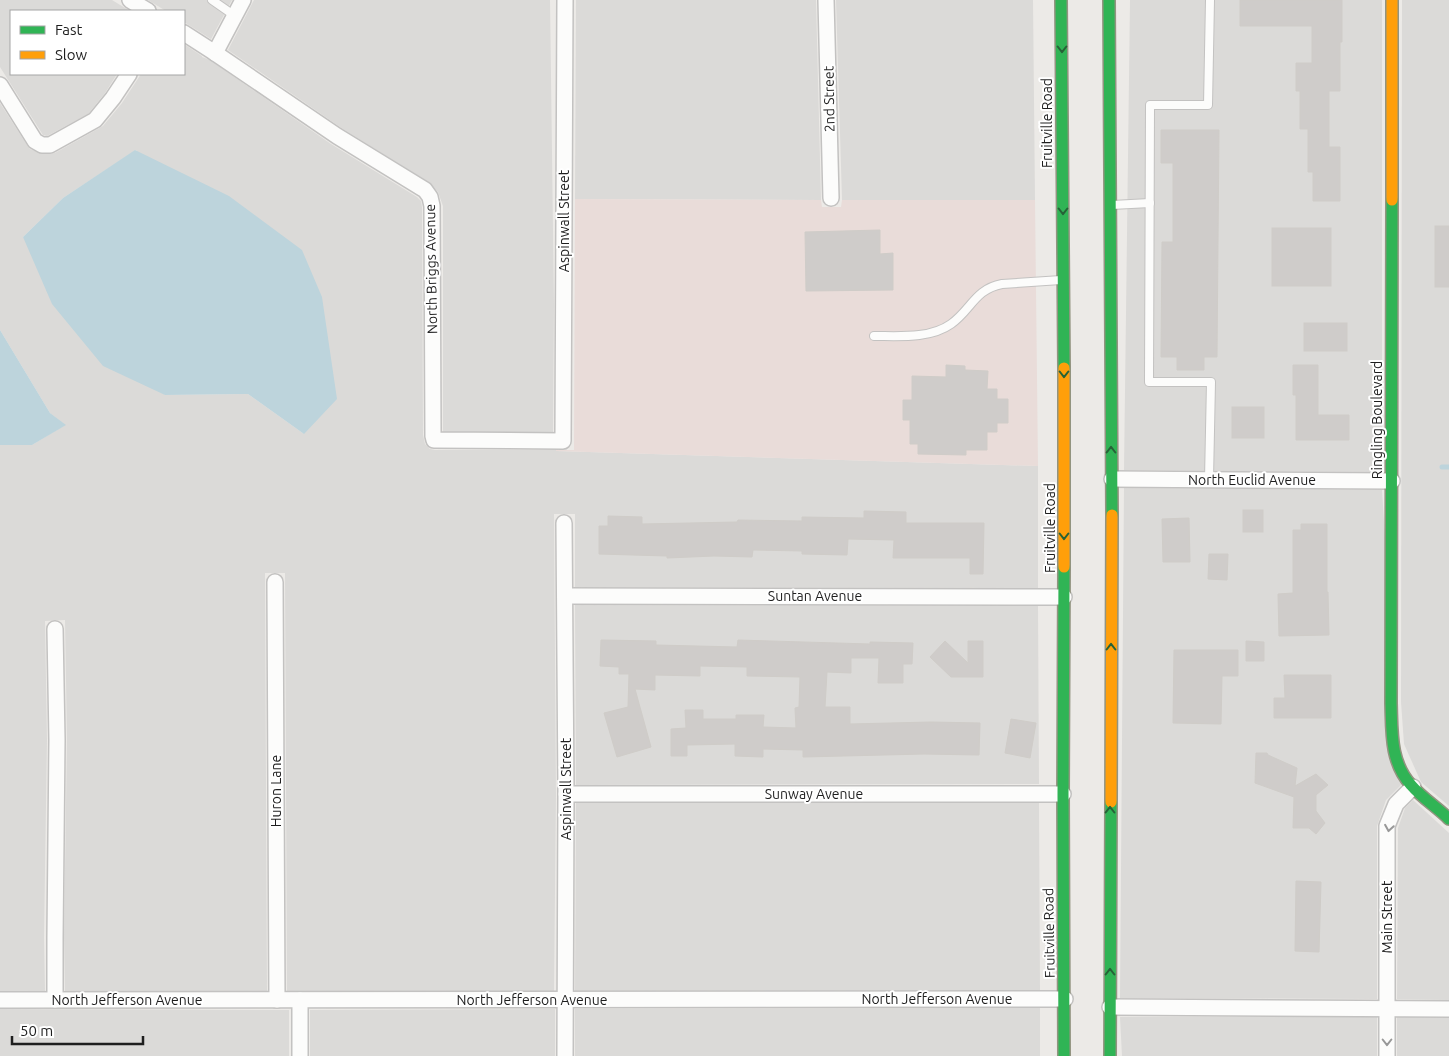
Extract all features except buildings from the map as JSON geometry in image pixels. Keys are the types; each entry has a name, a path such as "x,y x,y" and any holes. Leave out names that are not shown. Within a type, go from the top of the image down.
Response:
{"main road":[{"name":"Fruitville Road","path":"1062,0 1064,1056"},
{"path":"1109,0 1112,479 1110,1056"},
{"name":"Ringling Boulevard","path":"1392,0 1391,703 1394,746 1401,772 1413,787 1449,819"},
{"path":"1098,9 1110,52"}],"street":[{"path":"130,0 146,10"},
{"path":"215,52 243,0"},
{"name":"Aspinwall Street","path":"564,441 565,0"},
{"name":"2nd Street","path":"826,0 832,198"},
{"name":"North Briggs Avenue","path":"185,34 215,52 337,136 425,190 430,197 432,206 434,440 564,441"},
{"path":"0,85 35,141 42,145 50,145 94,120 113,98 128,75"},
{"name":"North Euclid Avenue","path":"1112,479 1392,481"},
{"name":"Aspinwall Street","path":"564,523 565,1056"},
{"name":"Huron Lane","path":"275,582 277,1000"},
{"name":"Suntan Avenue","path":"565,596 1064,597"},
{"path":"55,629 57,740 55,1000"},
{"name":"Main Street","path":"1387,1056 1387,826 1396,804 1413,787"},
{"name":"Sunway Avenue","path":"566,794 1063,794"},
{"name":"North Jefferson Avenue","path":"0,1000 1065,999"},
{"path":"300,1000 300,1056"},
{"path":"1110,1008 1449,1009"}],"lane":[{"path":"212,0 235,16"},
{"path":"1209,479 1211,382 1149,382 1150,105 1208,105 1210,0"},
{"path":"1110,205 1150,203"},
{"path":"874,336 925,334 942,329 955,321 983,291 994,285 1063,280"}],"shaded area":[{"path":"0,0 112,0 128,10 10,10 10,75 116,75 88,114 47,136 43,135 0,67"},
{"path":"148,0 232,0 211,39 185,23 185,10 164,10"},
{"path":"254,0 550,0 554,305 553,432 443,432 443,206 438,192 430,183 343,129 228,50"},
{"path":"576,0 816,0 821,200 575,199"},
{"path":"836,0 1033,0 1035,200 842,200"},
{"path":"1130,0 1382,0 1382,472 1124,470"},
{"path":"1402,0 1449,0 1449,806 1421,782 1404,744 1401,702"},
{"path":"185,45 331,144 421,201 423,435 425,444 430,449 556,450 1038,466 1038,588 575,587 575,514 554,514 556,794 554,991 287,991 285,573 265,573 267,991 65,991 67,740 65,620 45,621 47,740 45,991 0,991 0,445 32,445 65,425 50,413 0,330 0,103 30,149 43,154 55,153 103,126 122,103 140,75 185,75","holes":["136,150 304,434 248,394 165,395 23,237 63,198"]},
{"path":"575,199 821,200 822,207 841,207 842,200 1035,200 1038,466 556,451 574,450"},
{"path":"1124,488 1382,490 1401,785 1386,800 1377,826 1377,999 1120,998"},
{"path":"575,605 1038,606 1039,784 576,785"},
{"path":"1413,800 1449,833 1449,1000 1397,999 1398,828 1405,808"},
{"path":"576,803 1039,803 1040,990 575,991"},
{"path":"1040,1008 1040,1056 575,1056 575,1009"},
{"path":"0,1009 289,1010 289,1056 0,1056"},
{"path":"555,1009 555,1056 310,1056 310,1010"},
{"path":"1120,1017 1377,1017 1377,1056 1122,1056"},
{"path":"1397,1017 1449,1018 1449,1056 1397,1056"}],"water":[{"path":"135,150 229,196 302,250 322,297 337,399 304,434 248,394 165,395 103,366 52,304 23,237 63,198"},
{"path":"0,330 50,413 66,425 32,445 0,445"}],"waterway":[{"path":"1442,467 1449,467"}],"traffic: fast":[{"path":"1061,0 1064,368"},
{"path":"1109,0 1112,515"},
{"path":"1392,200 1392,736 1396,757 1404,776 1420,794 1449,819"},
{"path":"1064,567 1064,1056"},
{"path":"1110,1056 1111,802"}],"traffic: slow":[{"path":"1392,0 1392,200"},
{"path":"1064,368 1064,567"},
{"path":"1111,802 1112,515"}]}
